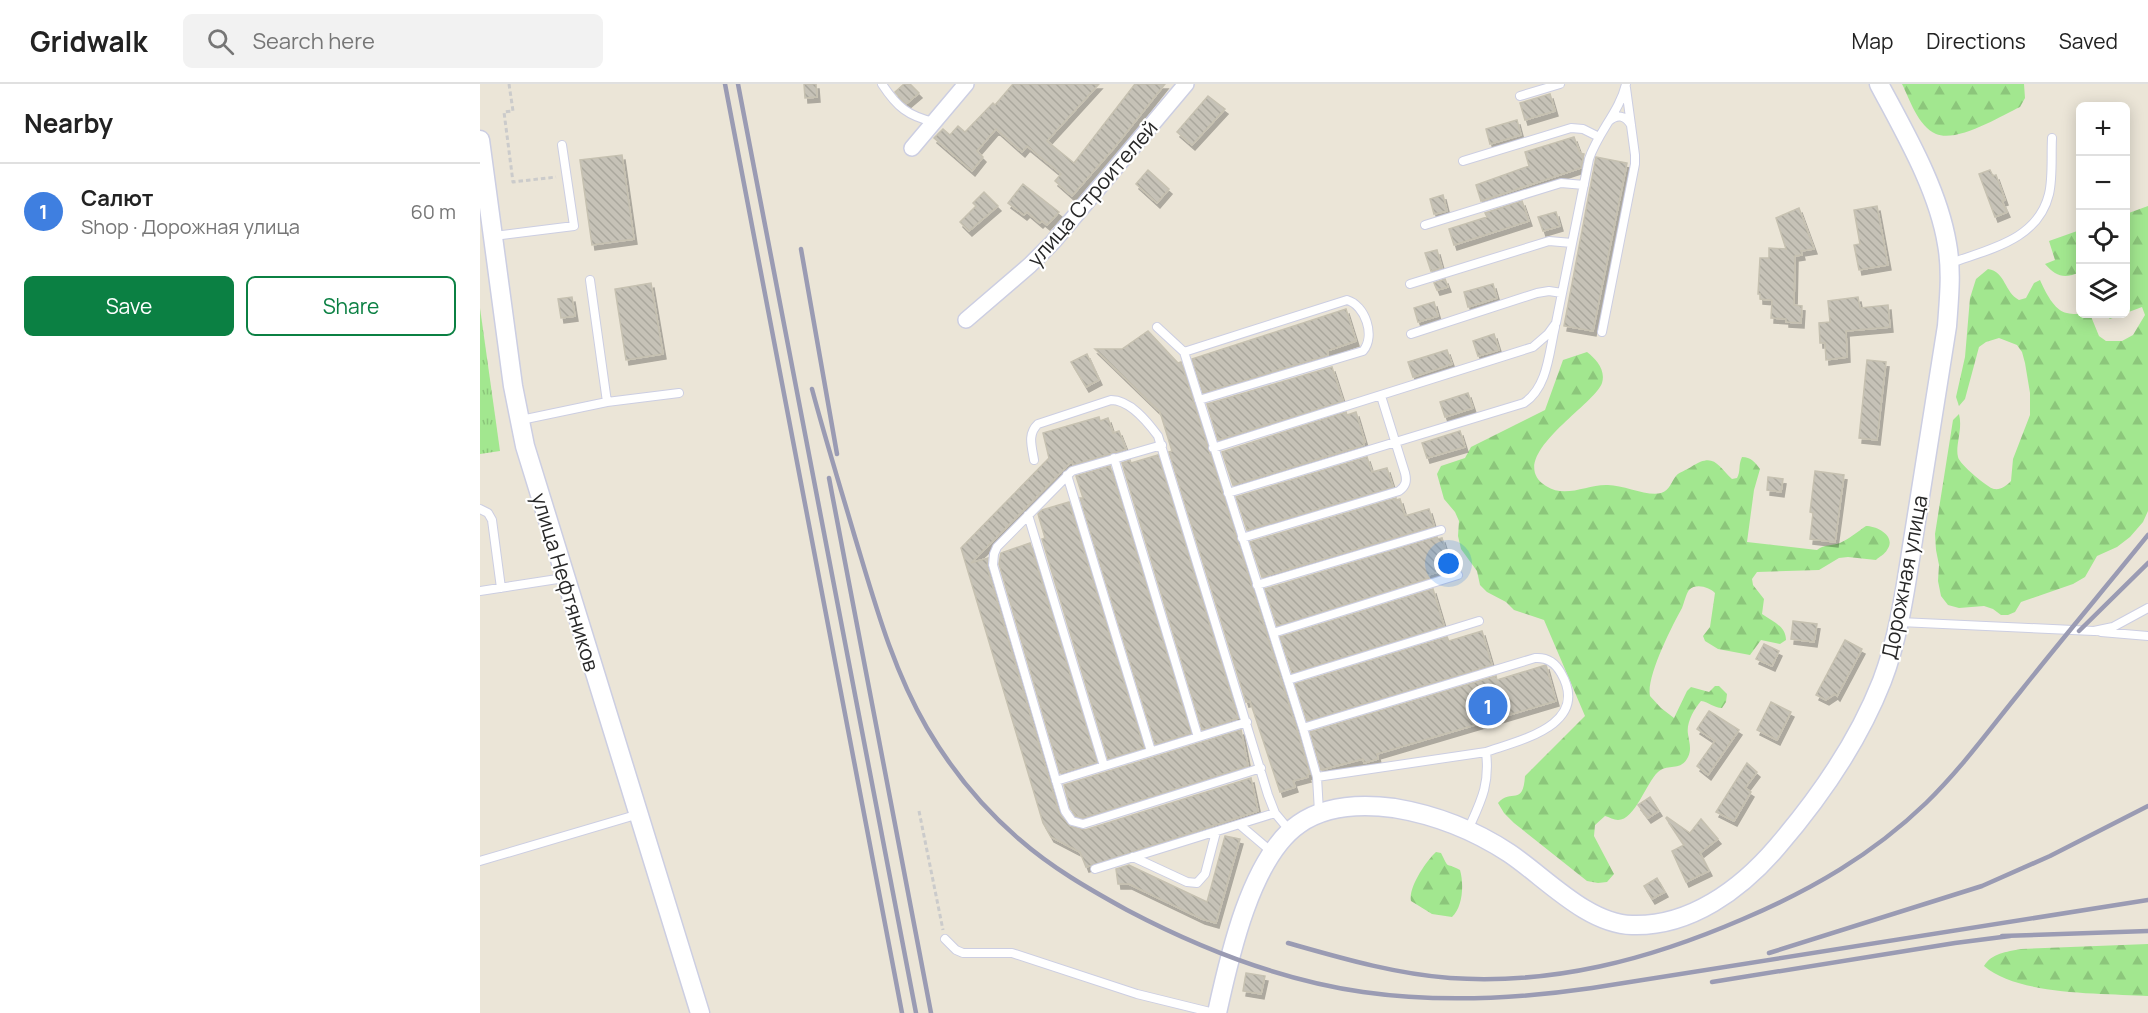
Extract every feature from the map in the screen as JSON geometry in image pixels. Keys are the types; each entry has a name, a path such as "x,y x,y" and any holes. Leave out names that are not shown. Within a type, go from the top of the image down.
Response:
{"street":[{"path":"912,148 966,84"},
{"name":"улица Строителей","path":"966,320 1053,242 1186,84"},
{"name":"Дорожная улица","path":"1216,1013 1240,924 1259,878 1273,853 1290,831 1299,823 1319,813 1348,806 1383,807 1438,818 1468,830 1504,850 1587,910 1609,921 1632,925 1671,921 1692,914 1714,902 1751,874 1782,841 1812,803 1839,764 1872,705 1883,678 1899,621 1947,326 1949,263 1947,242 1925,177 1879,84"},
{"name":"улица Нефтяников","path":"480,140 486,237 528,456 700,1013"}],"lane":[{"path":"882,84 906,112 934,122"},
{"path":"1520,96 1560,84"},
{"path":"1228,493 1531,399 1543,377 1589,159 1626,85"},
{"path":"1602,332 1635,164 1626,85"},
{"path":"1608,122 1616,116 1622,116 1632,127"},
{"path":"1463,162 1571,128 1583,129 1599,137"},
{"path":"1949,263 2016,238 2040,216 2049,192 2052,138"},
{"path":"486,237 574,226 562,145"},
{"path":"1425,225 1561,183 1584,185"},
{"path":"1410,284 1549,241 1572,243"},
{"path":"590,280 607,402"},
{"path":"1411,334 1537,293 1549,291 1562,293"},
{"path":"1184,352 1347,300 1353,302 1362,311 1370,334 1363,351 1199,400"},
{"path":"1213,448 1533,348 1556,323"},
{"path":"1157,327 1184,352 1303,728 1317,777 1319,813"},
{"path":"520,420 607,402 679,393"},
{"path":"1242,538 1400,491 1406,483 1406,478 1381,396"},
{"path":"1034,460 1030,435 1038,424 1110,400 1119,400 1149,424 1162,445 1275,813 1290,831"},
{"path":"1162,445 1077,468 1067,475 997,547 994,554 993,565 1056,781 1068,817 1072,821 1083,824 1261,768"},
{"path":"1114,458 1198,737"},
{"path":"1067,475 1151,752"},
{"path":"480,510 488,513 492,520 501,588"},
{"path":"1028,515 1104,766"},
{"path":"1257,585 1441,530"},
{"path":"1273,633 1458,575"},
{"path":"480,591 565,578"},
{"path":"2094,632 2113,627 2148,608"},
{"path":"1287,680 1479,621"},
{"path":"1899,621 2148,636"},
{"path":"1303,728 1535,658 1550,660 1563,674 1568,696 1565,710 1548,729 1486,752 1317,777"},
{"path":"1056,781 1247,722"},
{"path":"1468,830 1485,793 1488,771 1486,752"},
{"path":"1095,869 1275,813"},
{"path":"480,861 639,814"},
{"path":"1240,825 1273,853"},
{"path":"1133,857 1187,882 1197,883 1205,874 1216,832"},
{"path":"945,939 956,950 963,953 1012,953 1137,994 1216,1013"}],"path":[{"path":"509,84 513,111 504,112 513,182 566,176"},
{"path":"919,811 945,939"}],"green space":[{"path":"1902,84 2024,84 2025,98 2020,107 1991,122 1967,132 1945,136 1936,134 1924,125"},
{"path":"2148,206 2148,511 2143,522 2130,537 2117,547 2097,556 2085,577 2073,584 2021,602 2015,612 2008,615 2001,615 1984,606 1959,608 1948,605 1941,596 1938,581 1939,565 1935,534 1953,420 1959,414 1958,457 1980,480 1991,488 1997,489 2011,481 2013,459 2030,415 2030,393 2022,352 2017,345 1999,338 1979,347 1965,399 1959,406 1956,397 1965,357 1970,298 1976,279 1988,269 1994,271 2019,300 2026,298 2034,283 2040,280 2050,300 2058,309 2076,314 2076,318 2092,318 2099,336 2106,341 2122,341 2133,335 2145,315 2142,307 2130,312 2130,213"},
{"path":"2076,231 2076,274 2061,276 2045,264 2055,260 2049,241"},
{"path":"480,308 500,451 480,454"},
{"path":"1587,352 1597,361 1601,369 1602,383 1596,393 1555,432 1535,461 1535,474 1546,486 1554,490 1569,491 1608,485 1656,494 1666,490 1679,473 1705,461 1715,462 1732,479 1737,478 1742,457 1745,457 1752,460 1760,469 1754,490 1747,542 1817,550 1840,543 1866,526 1880,530 1888,536 1889,540 1886,551 1876,560 1848,557 1839,558 1819,570 1757,572 1752,579 1753,585 1764,599 1762,614 1781,627 1786,640 1780,644 1761,640 1750,655 1718,649 1705,641 1703,636 1710,627 1715,593 1702,587 1689,590 1656,665 1650,696 1674,718 1691,687 1709,692 1715,686 1719,686 1727,694 1726,702 1722,708 1701,701 1689,721 1690,751 1685,762 1658,772 1630,814 1616,820 1605,816 1595,825 1594,836 1614,874 1607,882 1598,883 1587,881 1514,823 1498,803 1522,791 1525,776 1585,716 1544,620 1514,610 1480,585 1477,571 1461,549 1458,536 1459,521 1444,499 1437,474 1441,466 1465,458 1471,447 1545,410 1563,360"},
{"path":"1436,852 1441,853 1448,865 1460,870 1462,895 1456,913 1452,917 1432,914 1411,901 1415,882"},
{"path":"2148,944 2148,996 2039,988 1999,976 1984,966 1995,956 2021,949"}],"building":[{"path":"804,84 816,84 817,97 805,98"},
{"path":"904,84 910,84 919,93 906,104 895,92"},
{"path":"1013,84 1099,84 1047,141 1074,163 1135,84 1165,84 1072,196 1055,181 1061,174 1027,146 1022,152 996,129 977,151 983,157 972,171 934,138 943,129 950,135 958,126 965,132 993,103 995,105"},
{"path":"1550,94 1555,111 1525,120 1520,103"},
{"path":"1208,96 1225,109 1192,145 1177,132"},
{"path":"1517,120 1521,135 1490,144 1486,129"},
{"path":"1574,137 1580,153 1584,154 1581,168 1481,201 1476,185 1529,166 1525,152"},
{"path":"622,155 634,239 592,245 580,160"},
{"path":"1596,157 1627,163 1593,331 1564,326"},
{"path":"1148,170 1169,189 1157,203 1136,184"},
{"path":"1990,170 1993,176 1996,175 2007,212 1995,217 1979,174"},
{"path":"1023,184 1059,212 1047,225 1042,221 1040,223 1027,212 1024,215 1008,203"},
{"path":"984,192 998,206 969,231 960,222 976,206 973,203"},
{"path":"1443,195 1447,211 1434,214 1430,199"},
{"path":"1522,201 1529,221 1454,245 1449,229 1487,217 1485,213"},
{"path":"1877,206 1888,265 1859,270 1854,245 1860,244 1854,210"},
{"path":"1799,208 1814,249 1801,251 1802,255 1795,256 1794,305 1802,306 1801,323 1771,318 1772,300 1760,299 1760,294 1758,294 1760,258 1769,258 1769,248 1786,249 1776,218"},
{"path":"1556,212 1560,226 1543,231 1538,217"},
{"path":"1437,250 1442,268 1431,271 1425,253"},
{"path":"1445,279 1448,287 1437,290 1434,283"},
{"path":"651,283 663,354 626,360 615,289"},
{"path":"1493,284 1497,298 1468,307 1464,292"},
{"path":"572,297 575,316 561,318 558,299"},
{"path":"1858,297 1860,308 1888,305 1890,327 1846,331 1847,357 1826,360 1825,343 1820,343 1819,323 1830,322 1828,301"},
{"path":"1434,302 1438,316 1418,322 1414,308"},
{"path":"1346,309 1356,341 1327,351 1328,355 1203,393 1192,359"},
{"path":"1148,331 1178,363 1181,362 1310,774 1307,775 1308,777 1293,781 1295,787 1280,792 1250,701 1246,702 1169,452 1172,451 1160,412 1095,349 1122,349"},
{"path":"1494,334 1499,350 1478,356 1473,341"},
{"path":"1447,350 1452,364 1413,377 1408,362"},
{"path":"1087,354 1099,380 1086,387 1071,362"},
{"path":"1867,360 1886,362 1877,440 1859,438"},
{"path":"1332,367 1343,401 1218,440 1207,404"},
{"path":"1468,393 1473,408 1445,417 1440,402"},
{"path":"1346,412 1347,415 1356,412 1364,445 1233,485 1222,452"},
{"path":"1099,417 1100,421 1108,418 1113,433 1119,431 1126,449 1073,465 1072,461 971,563 988,558 987,567 1059,813 1070,826 1085,830 1251,778 1258,811 1086,867 1080,852 1051,837 1043,823 961,548 1049,458 1043,433"},
{"path":"1460,431 1465,447 1427,458 1422,443"},
{"path":"1158,455 1238,718 1202,730 1122,463 1130,460 1131,463"},
{"path":"1367,457 1372,472 1387,468 1393,487 1247,530 1236,497"},
{"path":"1110,466 1191,733 1155,744 1080,498 1083,498 1076,476"},
{"path":"1815,471 1844,475 1835,542 1810,539 1813,513 1810,512"},
{"path":"1768,477 1783,479 1781,492 1767,490"},
{"path":"1396,498 1396,500 1400,499 1405,516 1429,509 1434,526 1262,577 1250,542"},
{"path":"1069,502 1144,748 1108,759 1042,539 1045,538 1038,514 1042,510"},
{"path":"1437,537 1442,538 1451,568 1428,575 1429,578 1277,626 1265,589"},
{"path":"1030,543 1097,762 1060,773 999,564 1001,553"},
{"path":"1433,589 1444,626 1292,673 1280,637"},
{"path":"1793,621 1817,624 1814,642 1791,639"},
{"path":"1482,631 1492,665 1307,721 1295,684 1447,637 1449,641"},
{"path":"1845,640 1862,649 1837,696 1835,694 1826,700 1816,695"},
{"path":"1764,644 1779,651 1772,666 1756,659"},
{"path":"1546,665 1556,701 1377,754 1378,759 1364,763 1363,759 1321,770 1310,732 1496,676 1497,680"},
{"path":"1771,702 1791,712 1777,740 1757,730"},
{"path":"1709,711 1739,730 1708,775 1697,766 1715,741 1697,729"},
{"path":"1241,730 1248,766 1083,818 1076,816 1070,808 1064,785"},
{"path":"1747,763 1757,772 1745,788 1751,792 1734,821 1716,812"},
{"path":"1650,797 1659,811 1648,818 1638,805"},
{"path":"1667,817 1690,833 1701,819 1718,839 1700,853 1709,871 1686,882 1672,851 1684,845"},
{"path":"1225,836 1240,839 1216,923 1202,919 1129,884 1118,884 1116,869 1129,865 1207,902"},
{"path":"1657,878 1665,892 1652,899 1644,886"},
{"path":"1246,973 1265,976 1261,994 1243,991"}],"railway":[{"path":"725,84 902,1013"},
{"path":"738,84 916,1013"},
{"path":"801,249 837,454"},
{"path":"812,389 869,584 894,658 915,705 946,758 993,814 1044,859 1127,910 1212,950 1302,980 1363,992 1421,998 1506,997 1592,988 2148,900"},
{"path":"829,478 931,1013"},
{"path":"1288,943 1368,965 1429,976 1526,978 1636,958 1707,934 1768,908 1840,870 1884,839 1926,803 1963,763 2148,535"},
{"path":"2079,631 2148,563"},
{"path":"1769,953 1982,886 2050,856 2148,806"},
{"path":"2002,936 2148,931"},
{"path":"1712,982 2010,936"}],"place":[{"name":"Салют","path":"1488,706"}]}
